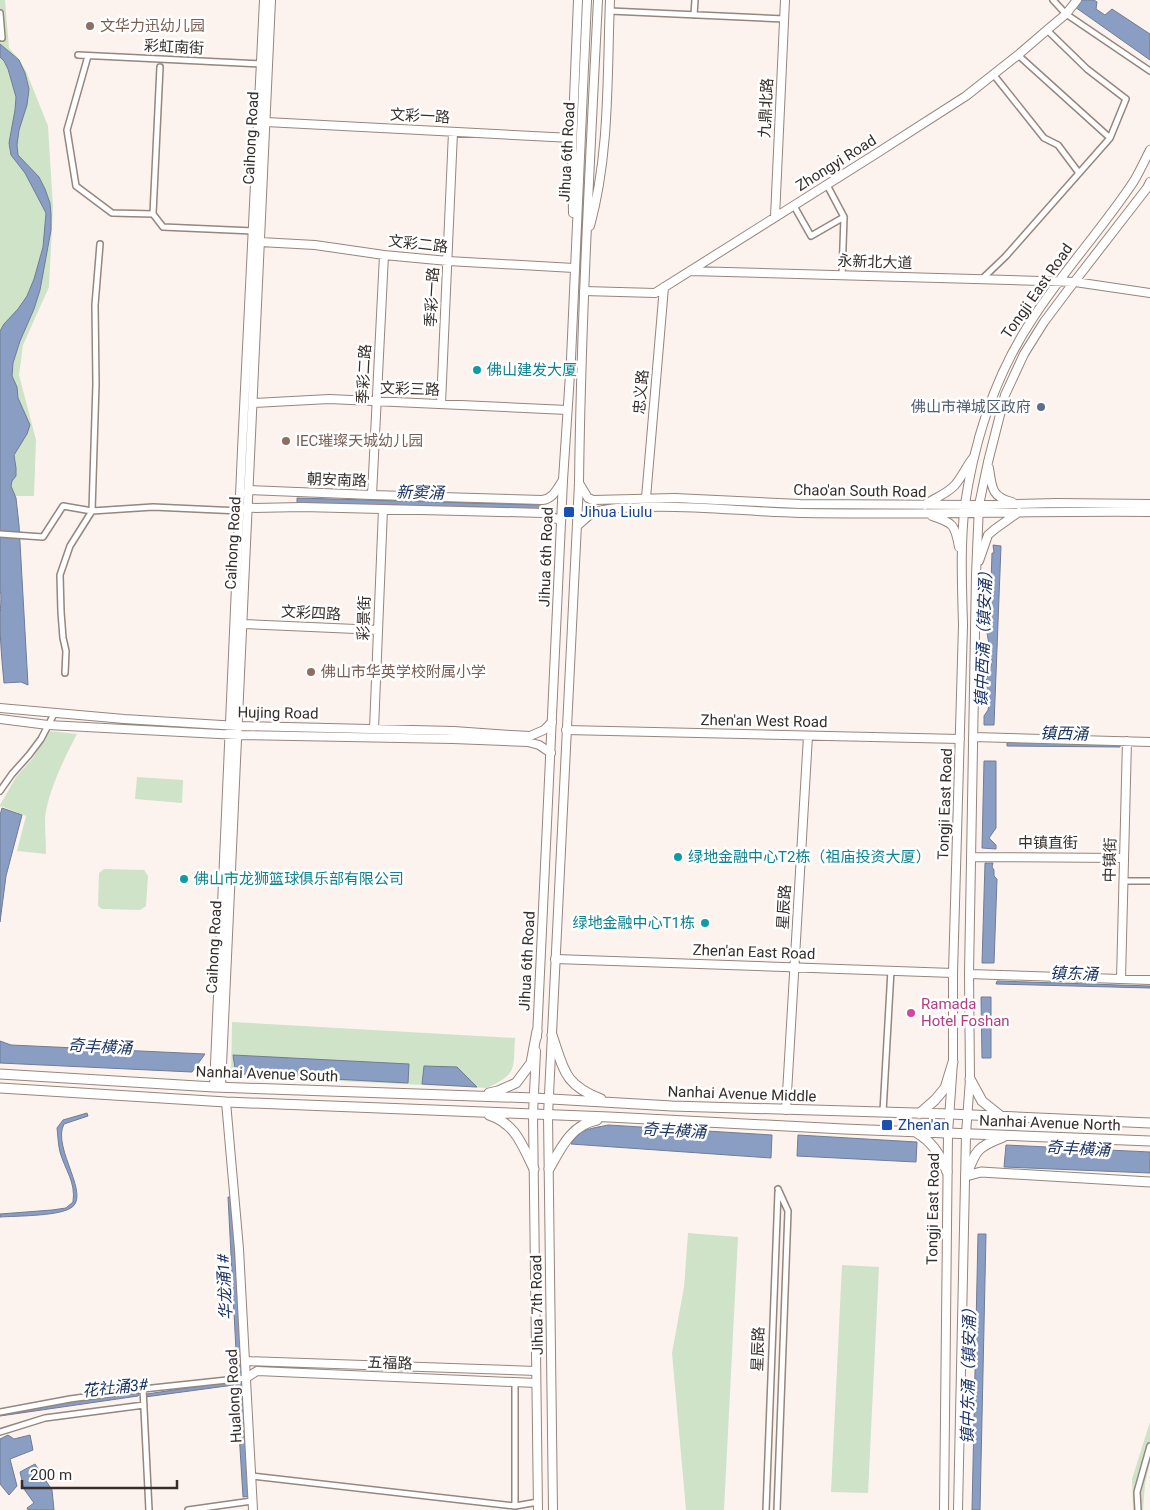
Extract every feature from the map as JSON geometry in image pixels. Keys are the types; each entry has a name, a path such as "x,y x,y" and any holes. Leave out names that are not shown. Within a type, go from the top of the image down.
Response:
{"highway":[{"path":"474,1096 498,1091 516,1083 531,1064 538,1031"},
{"path":"552,1035 568,1078 575,1086 589,1094 611,1102"},
{"path":"919,1114 945,1088 953,1062"},
{"name":"Nanhai Avenue South","path":"0,1074 217,1087 534,1098"},
{"path":"970,1079 982,1102 1002,1117"},
{"name":"Nanhai Avenue South","path":"0,1088 226,1102 533,1114"},
{"name":"Nanhai Avenue Middle","path":"534,1098 682,1106 950,1114"},
{"path":"678,1121 679,1110 682,1106"},
{"path":"481,1112 496,1117 511,1126 534,1169"},
{"name":"Nanhai Avenue Middle","path":"533,1114 948,1133"},
{"name":"Nanhai Avenue North","path":"950,1114 1150,1122"},
{"path":"549,1169 568,1136 580,1126 590,1121 609,1117"},
{"path":"915,1132 925,1137 936,1150 947,1172"},
{"name":"Nanhai Avenue North","path":"948,1133 1150,1141"},
{"path":"966,1176 976,1151 985,1144 1006,1135"},
{"path":"966,1176 981,1172 1150,1182"}],"main road":[{"name":"Caihong Road","path":"234,725 243,624 266,122 264,0"},
{"name":"Caihong Road","path":"217,1087 223,865 234,735 240,507 253,231 265,64 272,0"},
{"path":"576,240 572,193 572,138 578,0"},
{"name":"Jihua 6th Road","path":"533,1114 587,0"},
{"name":"Jihua 6th Road","path":"548,1099 579,483 586,240 598,0"},
{"path":"586,240 595,208 602,164 610,0"},
{"name":"九鼎北路","path":"775,217 785,0"},
{"name":"Zhongyi Road","path":"584,291 655,293 966,96 1018,56 1067,12 1077,0"},
{"name":"文彩一路","path":"266,122 572,138"},
{"name":"季彩一路","path":"441,404 453,132"},
{"name":"Tongji East Road","path":"944,1510 947,1172 953,1062 953,973 963,626 962,562 965,505 974,457 993,392 1012,350 1059,281 1135,179 1150,150"},
{"name":"Tongji East Road","path":"958,1510 966,1134 970,1079 969,974 979,505 1005,395 1024,354 1044,322 1150,182"},
{"name":"文彩二路","path":"260,242 315,245 384,255 448,261 574,268"},
{"name":"季彩二路","path":"372,495 384,255"},
{"name":"永新北大道","path":"690,271 1059,281 1150,293"},
{"name":"忠义路","path":"646,498 664,287"},
{"name":"文彩三路","path":"253,403 330,399 567,410"},
{"path":"962,562 954,526 925,509 954,486 965,467 974,457"},
{"path":"976,576 988,536 1019,508 998,497 992,488 988,462"},
{"path":"542,500 548,500 563,480"},
{"name":"Chao'an South Road","path":"579,483 588,498 593,500 675,498 925,509 964,514 978,514 1057,502 1150,504"},
{"path":"240,507 249,490"},
{"name":"朝安南路","path":"249,490 542,500"},
{"path":"300,492 293,497 292,501 302,507"},
{"path":"540,513 546,512 549,507 548,503 542,500"},
{"name":"Chao'an South Road","path":"577,526 589,514 596,511 611,508 665,506 800,513 925,509 965,505 1150,512"},
{"name":"朝安南路","path":"240,507 540,513 561,522"},
{"name":"彩景街","path":"374,729 383,509"},
{"name":"文彩四路","path":"243,624 378,630"},
{"name":"Hujing Road","path":"0,708 124,720 454,731 530,736 544,730 552,722"},
{"name":"Hujing Road","path":"0,719 48,725 234,735 453,738 528,742 539,745 551,752"},
{"name":"Zhen'an West Road","path":"566,730 960,739"},
{"name":"星辰路","path":"786,1110 808,736"},
{"path":"973,737 1150,742"},
{"name":"中镇街","path":"1121,979 1127,741"},
{"name":"中镇直街","path":"971,857 1124,858"},
{"name":"Zhen'an East Road","path":"555,959 953,973"},
{"path":"969,974 1150,980"},
{"name":"Jihua 7th Road","path":"548,1099 552,1510"},
{"name":"Hualong Road","path":"226,1102 239,1250 253,1510"},
{"name":"Jihua 7th Road","path":"533,1114 538,1506"},
{"name":"五福路","path":"245,1361 536,1372"},
{"name":"五福路","path":"246,1378 257,1371 536,1383"}],"street":[{"path":"694,15 695,0"},
{"path":"1053,0 1150,71"},
{"path":"610,10 784,19"},
{"path":"0,13 2,38"},
{"path":"982,279 1006,256 1110,138 1126,99 1088,69 1047,30"},
{"name":"彩虹南街","path":"78,55 265,64"},
{"path":"88,56 67,130 76,186 112,214 153,214"},
{"path":"1018,56 1110,138"},
{"path":"160,68 153,214 163,227 253,231"},
{"path":"993,74 1044,138 1058,145 1080,173"},
{"path":"826,185 844,217 842,275"},
{"path":"794,206 811,236 844,217"},
{"path":"65,673 66,651 62,629 60,574 70,546 92,511 96,384 94,305 100,244"},
{"path":"0,534 44,538 63,506 92,511 153,507 240,507"},
{"path":"0,791 29,755 54,714"},
{"path":"1124,881 1150,882"},
{"path":"883,1113 891,970"},
{"name":"星辰路","path":"766,1510 778,1189 788,1212 776,1510"},
{"path":"0,1412 70,1399 143,1393 246,1378"},
{"path":"515,1382 515,1506"},
{"path":"143,1393 149,1510"},
{"path":"0,1432 44,1418 144,1405"},
{"path":"1138,1510 1138,1492 1150,1446"},
{"path":"251,1476 515,1506 538,1506"},
{"path":"188,1510 252,1500"}],"green space":[{"path":"0,0 5,0 9,48 26,71 48,126 53,207 49,287 23,345 19,375 36,440 34,496 0,496"},
{"path":"49,731 77,734 62,764 46,809 46,854 17,851 26,816 1,806 0,808 0,805 16,777 33,758"},
{"path":"137,777 183,780 182,803 135,799"},
{"path":"104,869 144,870 148,876 146,906 140,910 102,909 98,906 99,873"},
{"path":"232,1022 515,1038 513,1064 509,1074 487,1088 231,1076"},
{"path":"688,1233 738,1237 724,1510 686,1510 672,1353 684,1287"},
{"path":"842,1265 879,1267 868,1493 831,1492"},
{"path":"1150,1422 1150,1461 1145,1484 1143,1510 1133,1510 1132,1479"}],"water":[{"path":"1081,0 1094,0 1097,2 1096,9 1105,15 1112,9 1150,34 1150,60 1075,7"},
{"path":"0,44 19,60 25,73 29,89 27,105 19,130 18,155 39,177 50,203 51,214 51,230 40,290 20,341 13,363 12,376 17,387 18,398 30,425 27,434 14,455 16,476 11,486 16,498 19,525 28,685 21,682 4,683 0,636 0,331 27,296 34,279 43,247 46,213 25,173 11,155 9,143 16,97 8,69 0,57"},
{"path":"297,498 541,505 542,509 297,503"},
{"path":"993,545 1001,546 994,725 984,725 984,716 988,710 989,703 986,683 992,661 987,622 990,612"},
{"path":"1007,742 1120,743 1120,747 1007,746"},
{"path":"984,761 996,761 996,828 989,838 996,845 996,849 982,848"},
{"path":"2,808 22,815 6,876 0,922 0,815"},
{"path":"985,863 993,863 994,876 997,879 994,963 982,963"},
{"path":"997,981 1150,986 1150,988 996,984"},
{"path":"981,997 991,997 991,1058 982,1058"},
{"path":"0,1041 11,1045 205,1054 192,1072 0,1063"},
{"path":"233,1055 409,1064 408,1083 240,1074 235,1068"},
{"path":"424,1066 457,1067 477,1087 422,1084"},
{"path":"87,1113 88,1116 64,1124 62,1134 66,1159 77,1194 75,1203 69,1209 55,1213 0,1217 0,1214 66,1208 73,1202 73,1188 60,1152 57,1128 63,1120"},
{"name":"奇丰横涌","path":"608,1125 772,1135 771,1158 571,1144 582,1132"},
{"path":"798,1135 917,1142 916,1162 797,1156"},
{"path":"1006,1145 1150,1152 1150,1173 1004,1167"},
{"path":"228,1197 231,1197 243,1363 242,1375 239,1375 237,1370"},
{"path":"978,1234 986,1234 980,1510 972,1510"},
{"path":"242,1380 244,1385 249,1496 243,1497 236,1384 237,1381"},
{"path":"233,1381 234,1385 145,1397 147,1394"},
{"path":"139,1392 138,1396 0,1416 0,1413"},
{"path":"8,1435 14,1439 30,1435 33,1450 10,1459 17,1486 9,1495 0,1484 0,1439"},
{"path":"35,1464 52,1490 54,1510 28,1510 27,1508 34,1503 24,1489 20,1472"}],"place":[{"name":"文华力迅幼儿园","path":"90,26"},
{"name":"佛山建发大厦","path":"477,370"},
{"name":"佛山市禅城区政府","path":"1041,407"},
{"name":"IEC璀璨天城幼儿园","path":"286,441"},
{"name":"Jihua Liulu","path":"569,512"},
{"name":"佛山市华英学校附属小学","path":"311,672"},
{"name":"绿地金融中心T2栋（祖庙投资大厦）","path":"678,857"},
{"name":"佛山市龙狮篮球俱乐部有限公司","path":"184,879"},
{"name":"绿地金融中心T1栋","path":"705,923"},
{"name":"Ramada Hotel Foshan","path":"911,1013"},
{"name":"Zhen'an","path":"887,1125"}],"water label":[{"name":"新窦涌","path":"420,492"},
{"name":"镇中西涌（镇安涌）","path":"983,635"},
{"name":"镇西涌","path":"1064,733"},
{"name":"镇东涌","path":"1074,973"},
{"name":"华龙涌1#","path":"224,1287"},
{"name":"镇中东涌（镇安涌）","path":"968,1372"},
{"name":"花社涌3#","path":"115,1387"}]}
